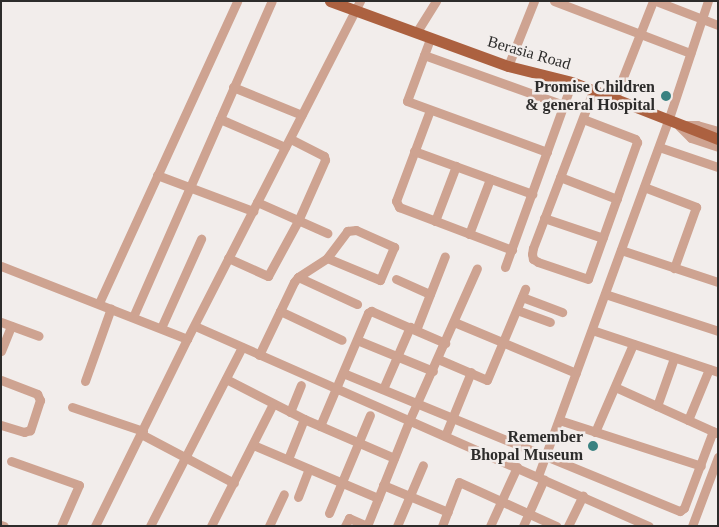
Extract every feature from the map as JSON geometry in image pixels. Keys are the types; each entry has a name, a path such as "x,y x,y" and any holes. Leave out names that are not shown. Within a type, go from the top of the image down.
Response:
{"main road":[{"name":"Berasia Road","path":"330,1 358,6 430,39 508,66 572,82 679,126 718,139"}],"street":[{"path":"99,303 237,1"},
{"path":"133,317 272,1"},
{"path":"416,33 436,1"},
{"path":"554,1 690,53"},
{"path":"614,100 654,1 718,25"},
{"path":"523,526 541,478 545,457 659,147 708,1"},
{"path":"508,66 531,2"},
{"path":"95,526 187,339 358,6"},
{"path":"430,39 407,101 547,152"},
{"path":"424,55 564,105"},
{"path":"505,267 572,82"},
{"path":"233,87 302,115"},
{"path":"583,119 635,139 637,142 589,276 584,280 534,259 533,248 593,91"},
{"path":"430,110 396,201 400,207 512,250"},
{"path":"220,119 285,148"},
{"path":"679,126 697,125 718,132"},
{"path":"679,126 691,138 718,147"},
{"path":"228,258 268,276 298,221 325,160 324,156 290,139"},
{"path":"659,147 718,167"},
{"path":"414,151 532,194"},
{"path":"435,221 456,166"},
{"path":"157,175 189,187 255,206 327,233"},
{"path":"560,177 617,199"},
{"path":"469,234 490,179"},
{"path":"644,188 696,206 674,268"},
{"path":"544,218 603,238"},
{"path":"259,355 298,277 327,258 347,231 352,229 394,247 380,280 327,258"},
{"path":"162,328 201,239"},
{"path":"621,250 718,282"},
{"path":"383,389 397,357 430,294 445,256"},
{"path":"1,266 187,339"},
{"path":"345,526 349,518 367,526 409,421 438,360 477,268"},
{"path":"298,277 357,304"},
{"path":"396,279 430,294"},
{"path":"438,360 487,380 524,293 562,312"},
{"path":"605,294 718,331"},
{"path":"85,381 111,308"},
{"path":"517,310 550,322"},
{"path":"320,426 357,340 372,311 445,343"},
{"path":"280,312 342,340"},
{"path":"1,322 39,336"},
{"path":"454,322 576,373"},
{"path":"1,351 11,326"},
{"path":"195,326 409,421 583,495 649,526"},
{"path":"592,330 713,371 688,420"},
{"path":"357,340 433,371"},
{"path":"595,432 633,344"},
{"path":"150,526 242,347"},
{"path":"656,406 674,358"},
{"path":"445,436 471,372"},
{"path":"343,373 545,457 680,510 684,508 715,432 614,387"},
{"path":"226,379 304,419 394,458"},
{"path":"1,380 37,394 40,400 30,430 24,432 1,425"},
{"path":"290,412 301,385"},
{"path":"211,526 273,404"},
{"path":"72,407 142,433 234,483"},
{"path":"330,513 370,415"},
{"path":"288,459 304,419"},
{"path":"559,420 701,466"},
{"path":"253,445 378,498"},
{"path":"692,526 714,479 718,457"},
{"path":"12,461 78,485 60,526"},
{"path":"397,526 423,465"},
{"path":"490,526 516,467"},
{"path":"298,498 309,469"},
{"path":"442,526 459,482 556,526"},
{"path":"383,485 448,512"},
{"path":"273,525 284,494"},
{"path":"568,526 583,495"}],"place":[{"name":"Promise Children & general Hospital","path":"666,96"},
{"name":"Remember Bhopal Museum","path":"593,446"}]}
